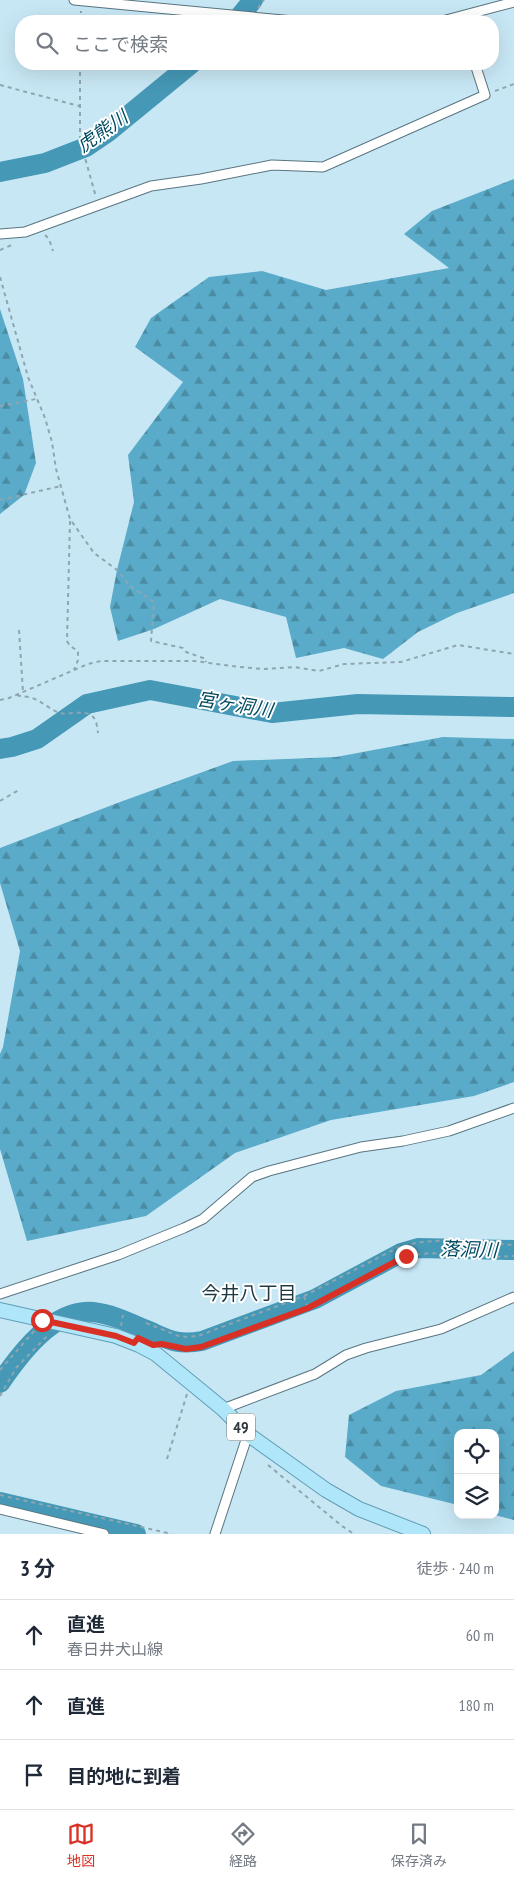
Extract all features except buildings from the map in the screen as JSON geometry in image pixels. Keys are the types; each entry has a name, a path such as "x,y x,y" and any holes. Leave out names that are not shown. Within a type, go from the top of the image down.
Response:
{"main road":[{"name":"49","path":"0,1310 60,1325 116,1336 156,1354 223,1409 249,1435 326,1490 359,1509 423,1534"}],"street":[{"path":"74,0 229,15"},
{"path":"473,15 514,2"},
{"path":"0,234 25,232 150,186 200,179 272,165 323,167 485,95 477,70"},
{"path":"0,1294 118,1255 184,1228 203,1218 252,1177 361,1147 403,1141 449,1131 514,1108"},
{"path":"223,1409 315,1374 346,1355 441,1329 514,1297"},
{"path":"215,1534 249,1435"},
{"path":"0,1509 104,1534"}],"path":[{"path":"80,70 80,140 99,205"},
{"path":"485,95 514,84"},
{"path":"0,85 80,106"},
{"path":"0,277 28,377 45,418 70,520 67,640 70,646 78,651 78,660 74,670"},
{"path":"0,406 36,400"},
{"path":"0,500 61,486"},
{"path":"70,520 94,553 117,570 130,586 154,602 151,641 183,648 186,652 206,659 206,662"},
{"path":"18,630 23,692"},
{"path":"0,700 18,695 88,664 101,661 206,662 240,667 294,667 320,670 344,664 401,662 458,644 514,654"},
{"path":"18,695 29,697 54,711 90,714 94,717 98,733"},
{"path":"0,801 19,790"},
{"path":"146,1323 181,1337 198,1336 305,1297 397,1248 412,1243 427,1240 514,1245"},
{"path":"466,1255 467,1243"},
{"path":"162,1344 186,1349 201,1347 308,1308 406,1256 430,1253 514,1256"},
{"path":"305,1297 308,1308"},
{"path":"120,1327 123,1316"},
{"path":"0,1370 44,1320"},
{"path":"0,1396 16,1368 60,1325"},
{"path":"167,1459 192,1384"},
{"path":"267,1464 354,1534"},
{"path":"0,1495 172,1534"}],"green space":[{"path":"514,179 514,593 457,613 418,632 383,659 344,648 296,658 286,617 220,599 154,629 118,641 110,607 134,502 128,455 183,382 135,347 151,318 209,277 262,271 326,290 449,268 404,234 432,211"},
{"path":"0,309 23,379 36,463 24,495 0,514"},
{"path":"443,737 514,739 514,1082 474,1096 331,1120 235,1153 146,1216 27,1241 0,1149 0,1054 3,1047 20,951 0,883 0,848 233,761 336,757"},
{"path":"514,1351 514,1520 499,1516 499,1429 454,1429 454,1504 381,1486 345,1457 349,1415 396,1391 481,1375"}],"waterway":[{"name":"虎熊川","path":"241,15 253,0"},
{"name":"虎熊川","path":"0,172 45,163 86,147 108,132 184,70"},
{"name":"宮ヶ洞川","path":"0,749 37,739 87,704 150,690 272,713 358,704 514,707"},
{"name":"落洞川","path":"0,1383 17,1359 39,1335 65,1317 79,1313 93,1312 126,1321 172,1341 185,1343 202,1341 315,1299 401,1253 418,1248 514,1250"},
{"path":"0,1502 136,1534"}],"district":[{"name":"今井八丁目","path":"249,1293"}],"route":[{"path":"42,1320 116,1336 134,1343 138,1338 153,1345 157,1343 186,1349 201,1347 308,1308 406,1256"}]}
